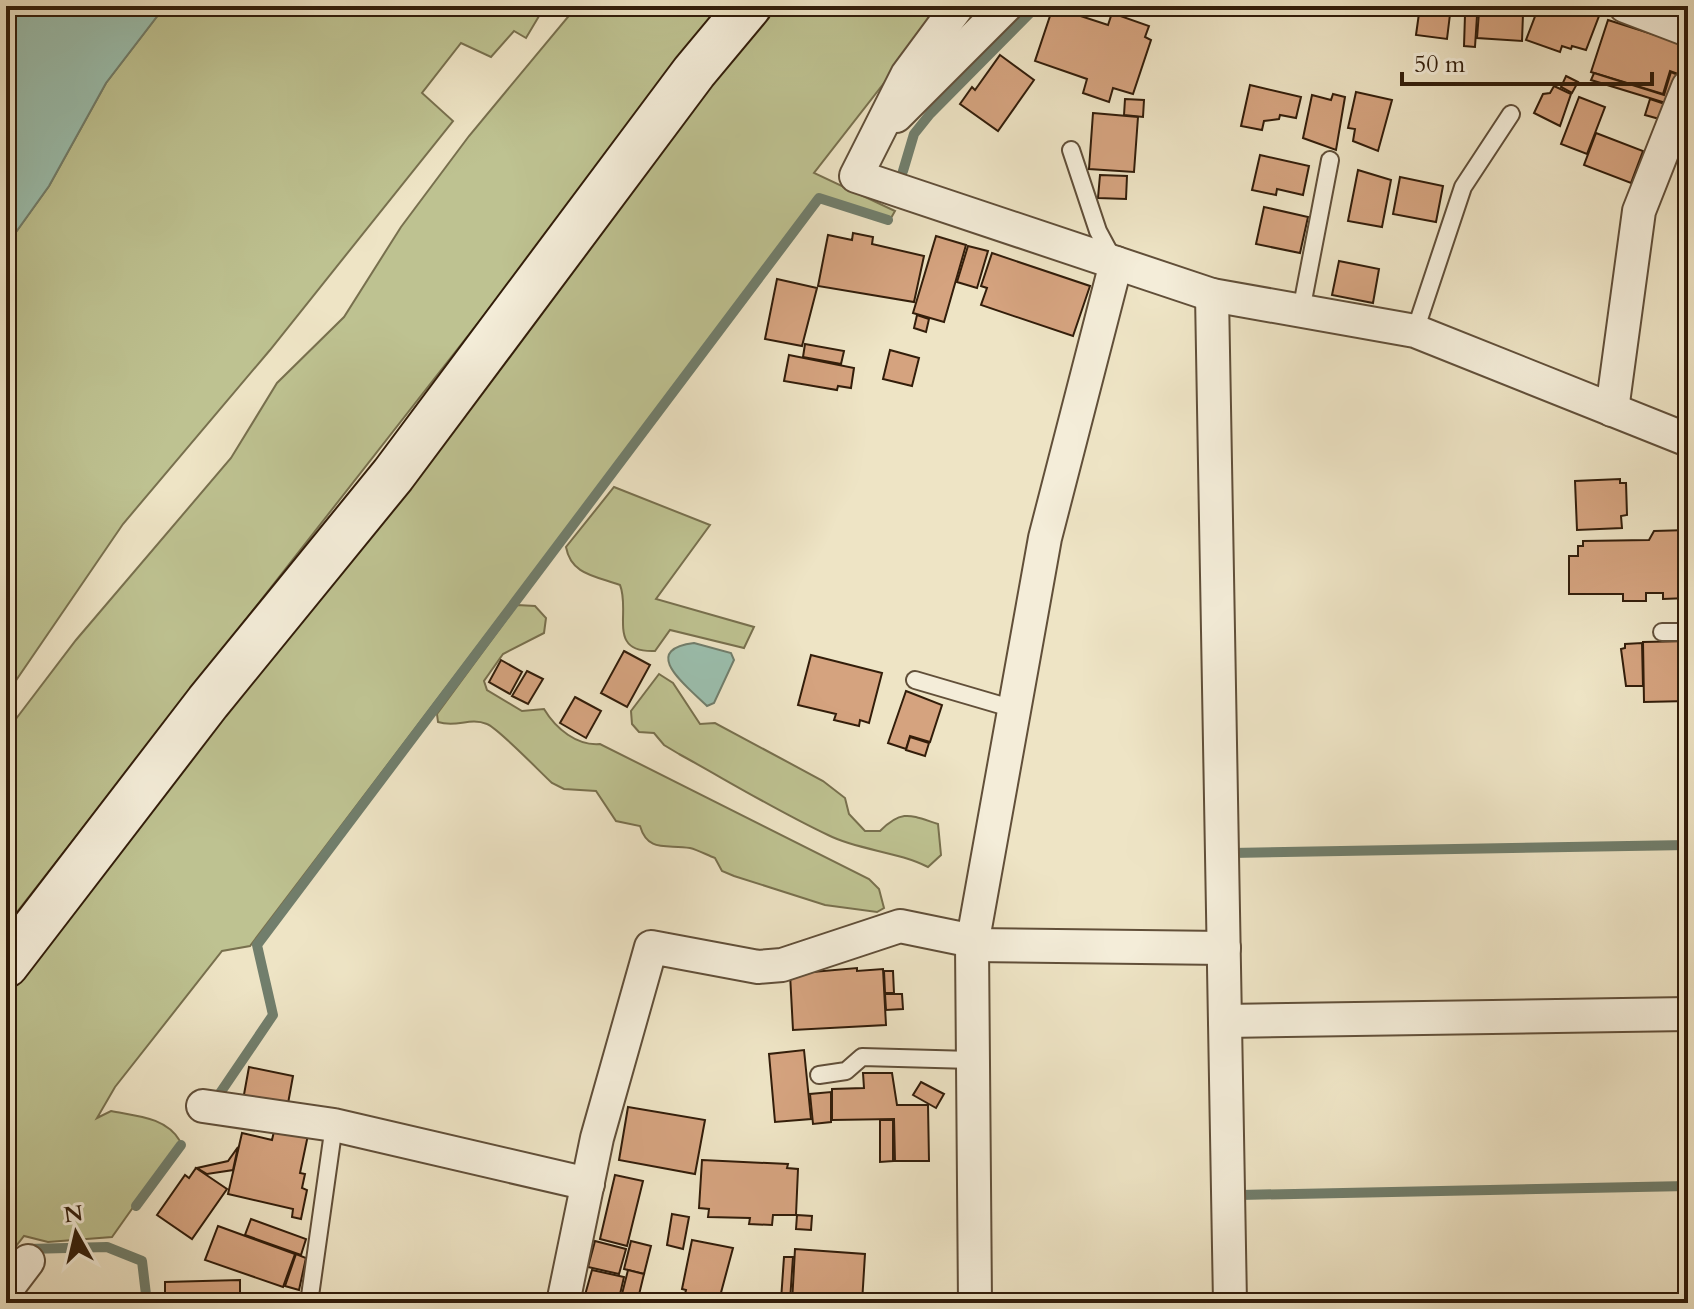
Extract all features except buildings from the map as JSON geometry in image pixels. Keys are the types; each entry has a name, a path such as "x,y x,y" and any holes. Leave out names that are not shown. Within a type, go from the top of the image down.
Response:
{"street":[{"path":"6,965 208,702 393,475 694,72 749,6"},
{"path":"958,6 907,75 856,176 1212,295 1415,331 1688,440"},
{"path":"874,138 1006,6"},
{"path":"1625,6 1688,30"},
{"path":"1612,410 1639,211 1688,87"},
{"path":"975,1303 972,943 1045,538 1116,263"},
{"path":"1212,295 1230,1303"},
{"path":"563,1303 588,1184 651,947 758,967 782,965 900,926 972,943 1224,948"},
{"path":"1225,1021 1688,1014"},
{"path":"203,1106 334,1125 588,1184"},
{"path":"6,1290 28,1261"}],"lane":[{"path":"1415,331 1463,187 1511,114"},
{"path":"1071,150 1098,231 1116,263"},
{"path":"1301,311 1330,160"},
{"path":"1662,632 1688,632"},
{"path":"915,680 1014,709"},
{"path":"819,1075 846,1071 862,1057 972,1060"},
{"path":"309,1303 334,1125"}],"shaded area":[{"path":"6,6 165,6 106,83 49,186 6,246"},
{"path":"165,6 545,6 526,38 514,31 491,57 461,43 422,93 453,121 270,350 123,524 6,695 6,246 49,186 106,83"},
{"path":"577,6 726,6 6,926 6,732 76,640 231,458 277,383 344,317 401,227 469,136"},
{"path":"771,6 944,6 814,173 895,211 891,218 819,196 250,946 222,951 115,1087 97,1118 111,1111 150,1119 167,1127 180,1141 112,1237 48,1242 24,1236 6,1259 6,996 707,82"},
{"path":"614,487 710,525 656,599 754,627 744,648 670,630 655,651 640,650 630,645 623,629 620,585 579,569 566,547"},
{"path":"517,605 535,606 546,618 544,633 503,654 484,681 487,690 522,711 544,709 561,729 575,739 600,744 869,879 879,889 884,908 877,912 825,905 722,871 715,858 696,850 653,844 640,826 616,821 596,791 564,789 552,783 487,724 438,722 437,714"},
{"path":"694,643 731,653 734,660 714,703 707,706 680,680 668,661 670,653 678,647"},
{"path":"659,674 673,683 700,724 715,723 823,781 845,798 849,814 865,831 880,831 894,819 907,816 938,824 941,855 928,867 840,840 679,754 664,745 654,733 639,732 632,724 631,711"}],"waterway":[{"path":"903,171 914,134 930,114 1037,6"},
{"path":"216,1099 273,1015 257,945 819,198 888,220"},
{"path":"1231,853 1688,845"},
{"path":"136,1206 181,1145"},
{"path":"1240,1195 1688,1186"},
{"path":"27,1249 107,1247 142,1261 147,1303"}]}
